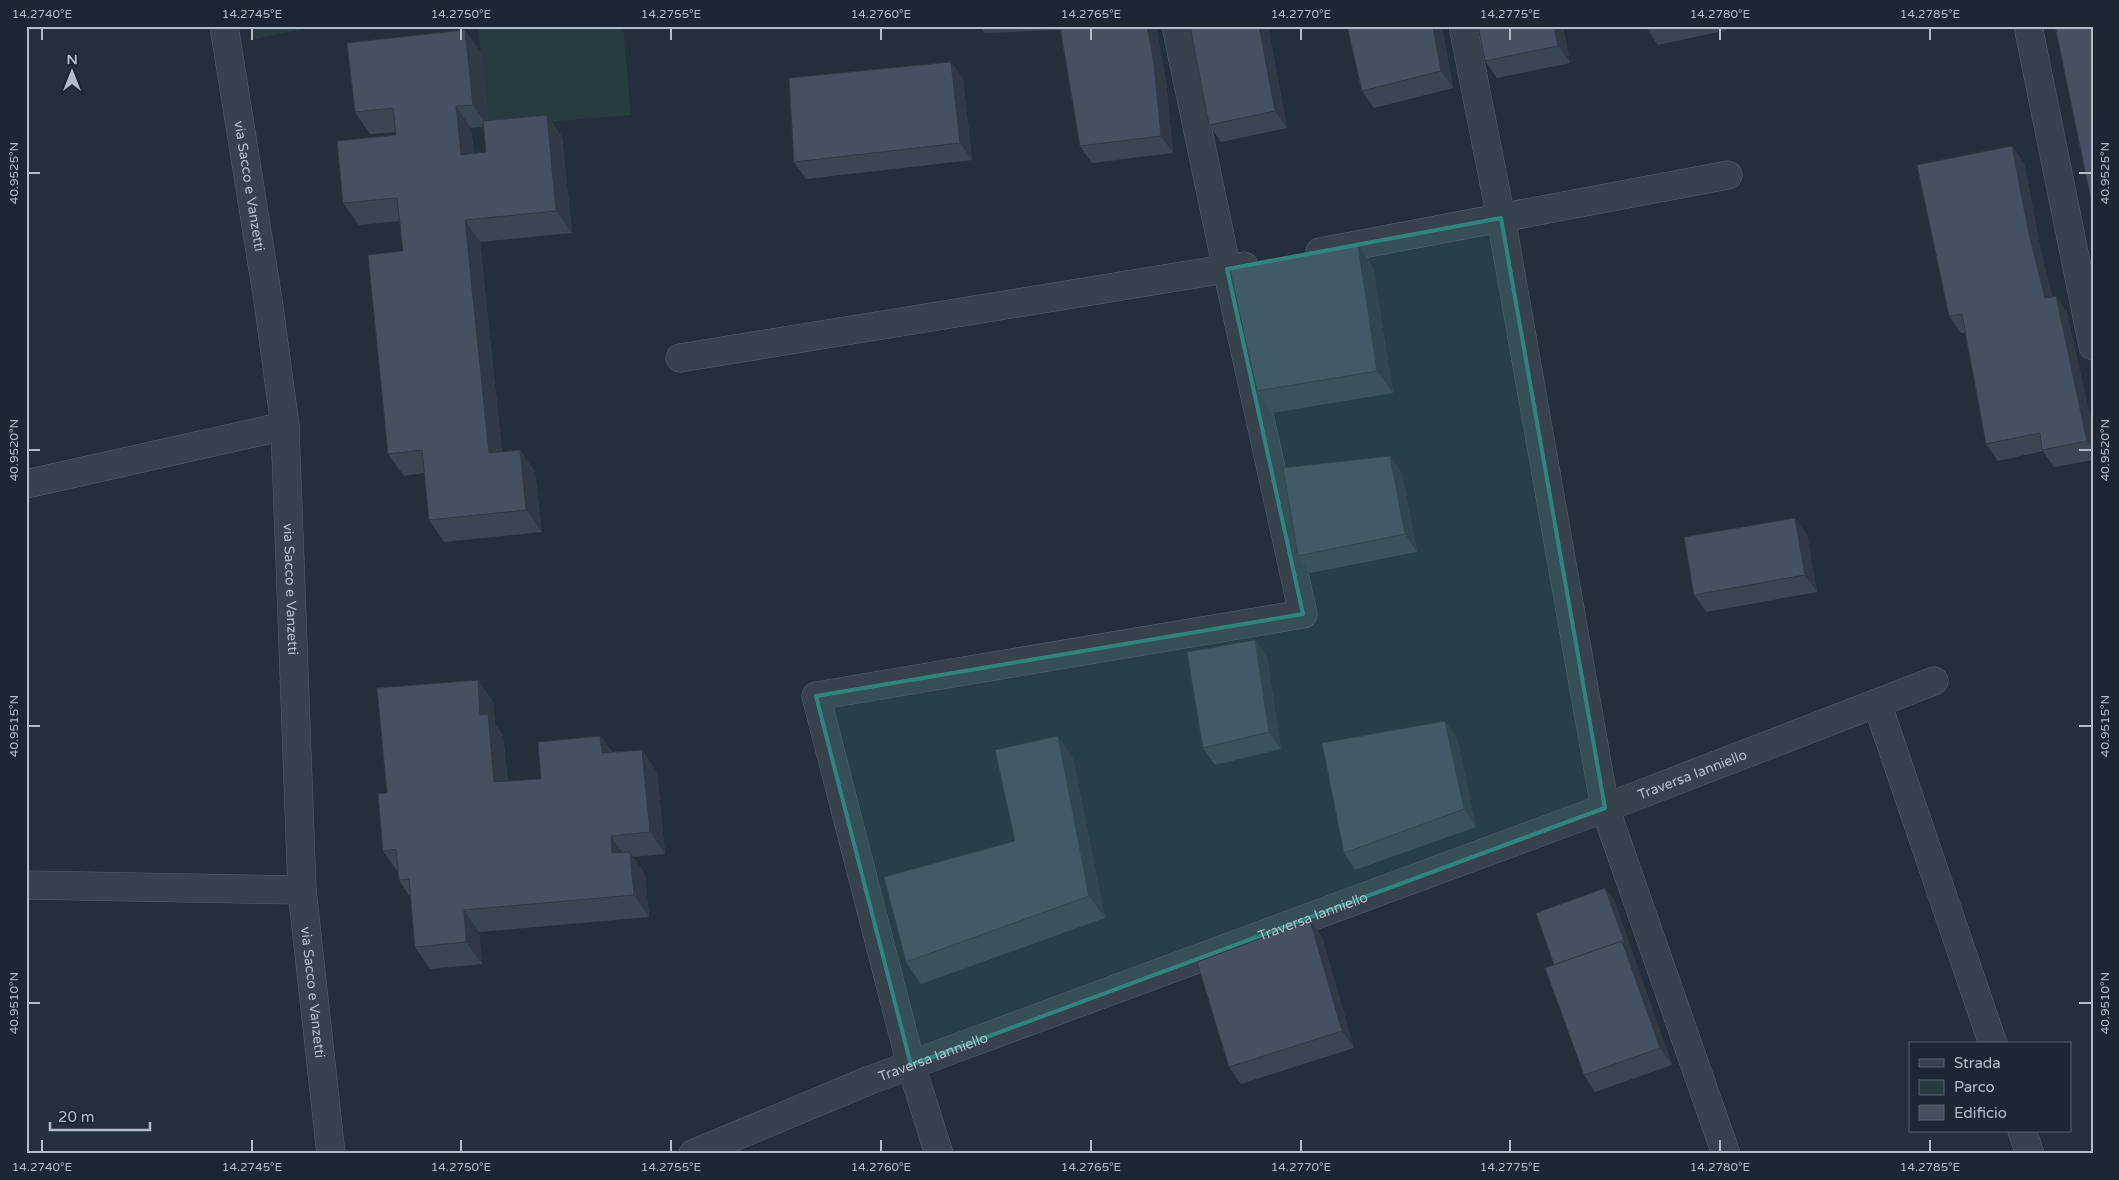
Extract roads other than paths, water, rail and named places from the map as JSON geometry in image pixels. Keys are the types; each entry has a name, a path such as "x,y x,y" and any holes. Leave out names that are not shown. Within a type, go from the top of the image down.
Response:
{"street":[{"name":"via Sacco e Vanzetti","path":"224,26 268,300 285,426 302,890 331,1154"},
{"path":"939,1154 911,1065 816,696 1304,614 1227,269 1176,26"},
{"path":"1463,26 1502,218 1605,808 1726,1154"},
{"path":"2028,26 2093,346"},
{"path":"1295,256 1728,175"},
{"path":"680,358 1266,262"},
{"path":"26,484 285,426"},
{"name":"Traversa Ianniello","path":"693,1154 870,1080 1605,808 1934,681"},
{"path":"1877,703 1992,1042"},
{"path":"27,884 302,890"},
{"path":"2022,1132 2030,1154"}]}
